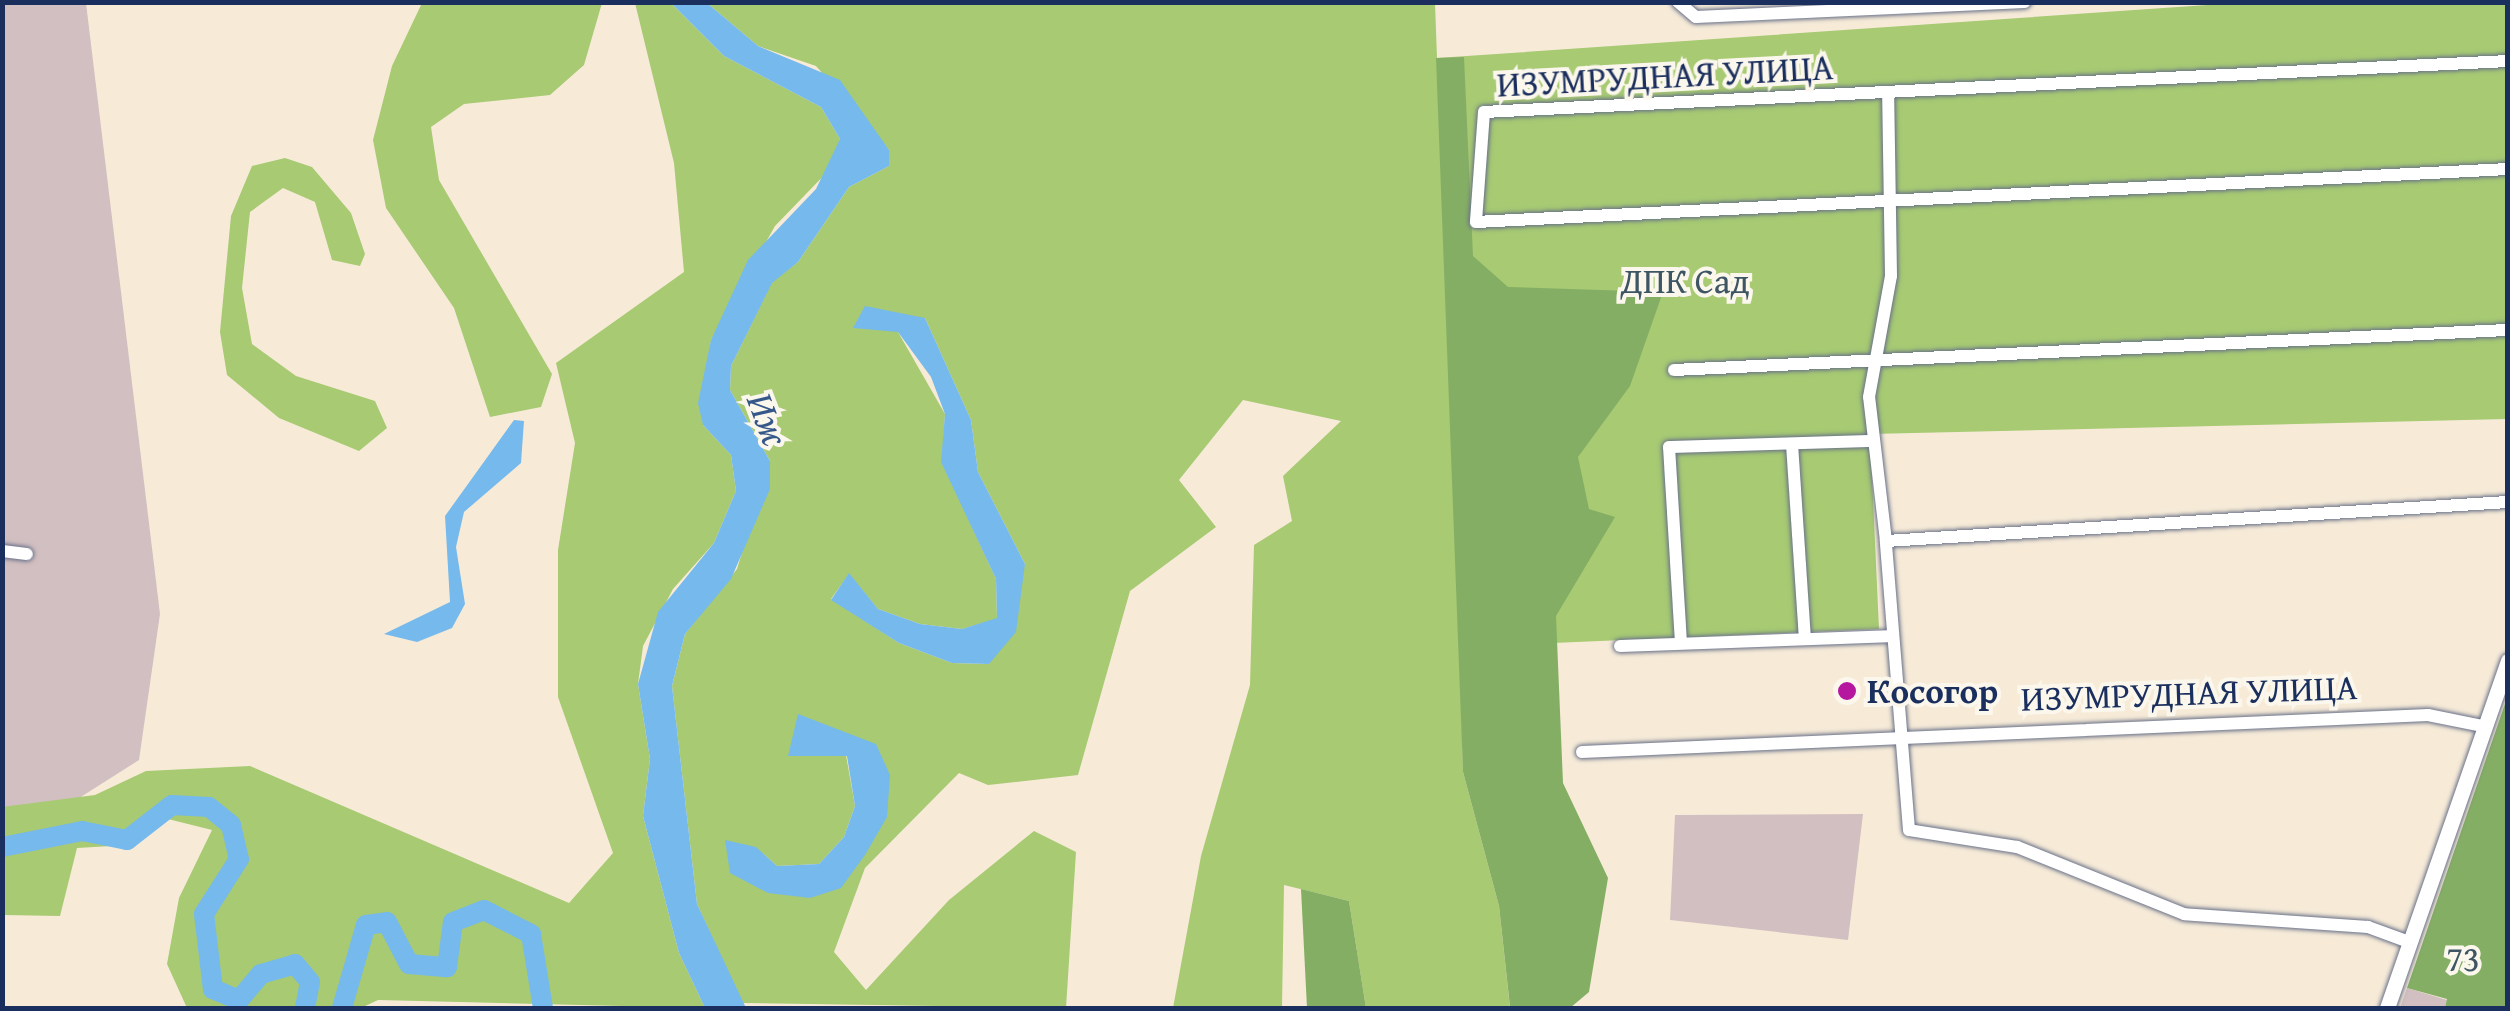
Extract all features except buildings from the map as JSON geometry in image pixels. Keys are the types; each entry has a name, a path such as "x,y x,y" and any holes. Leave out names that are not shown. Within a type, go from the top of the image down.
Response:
{"street":[{"path":"1678,2 1696,18 2025,2"},
{"name":"ИЗУМРУДНАЯ УЛИЦА","path":"2508,61 1484,112 1476,222 2508,169"},
{"path":"1888,93 1892,203 1871,441 1886,541 1890,636 1909,830 2018,847 2184,914 2368,927 2409,942"},
{"path":"1674,370 2508,330"},
{"path":"1680,643 1669,447 1871,441"},
{"path":"1792,444 1806,638"},
{"path":"1886,541 2508,502"},
{"path":"2,551 27,554"},
{"path":"1620,646 1890,636"},
{"path":"2387,1008 2508,660"},
{"name":"ИЗУМРУДНАЯ УЛИЦА","path":"1582,752 1898,733 2428,716 2482,726"}],"shaded area":[{"path":"2,3 86,3 160,614 139,760 65,807 3,809"},
{"path":"1863,814 1848,940 1670,920 1675,815"},
{"path":"2407,988 2447,1000 2445,1008 2400,1008"}],"green space":[{"name":"ДПК Сад","path":"2251,2 2507,3 2507,419 1870,434 1879,629 1460,647 1463,772 1499,906 1510,1008 1366,1008 1349,901 1284,885 1282,1008 1173,1008 1201,856 1250,685 1254,545 1292,521 1283,476 1341,421 1243,400 1179,480 1216,527 1130,591 1078,775 988,785 959,773 865,868 834,952 866,990 949,900 1034,831 1076,852 1066,1008 742,1003 697,904 672,686 685,634 737,569 770,461 730,390 731,366 772,282 798,262 849,187 889,166 889,150 816,66 758,46 707,3 1435,3 1437,58","holes":["925,318 971,420 978,472 1025,564 989,664 952,663 899,643 831,599 849,574 878,609 920,624 962,629 997,619 996,579 942,462 945,414 898,332","846,755 887,816 810,898 756,847 777,866 819,864 844,837 855,806"]},
{"path":"422,3 602,3 584,65 550,95 464,104 431,127 439,180 552,374 541,407 490,417 454,308 386,208 373,140 392,66"},
{"path":"635,3 671,3 724,56 821,107 840,139 834,165 775,226 711,340 703,425 731,455 736,491 714,543 673,589 643,646 638,684 650,759 643,816 679,953 705,1008 378,1000 361,1008 187,1008 167,964 179,898 212,830 164,818 129,845 77,848 60,916 3,915 2,807 95,795 146,771 250,766 569,903 613,853 558,697 558,550 575,443 556,363 684,272 674,163"},
{"path":"1464,57 1473,256 1508,287 1663,292 1630,386 1578,457 1589,509 1615,517 1556,616 1563,783 1608,878 1589,992 1570,1008 1385,1008 1510,1007 1499,906 1463,772 1436,58"},
{"path":"285,158 312,167 351,213 365,254 360,266 332,260 315,202 283,188 250,212 242,288 252,344 296,376 375,401 387,428 359,451 279,418 227,375 220,332 231,216 252,166"},
{"name":"73","path":"2507,698 2507,1008 2445,1008 2447,999 2407,988"},
{"path":"1301,889 1349,901 1366,1008 1307,1008"}],"water":[{"name":"Иж","path":"671,3 707,3 758,46 840,80 889,150 889,166 849,187 798,262 772,283 731,366 730,390 770,461 770,489 731,579 685,634 672,686 697,904 746,1008 705,1008 679,953 643,816 650,759 638,684 658,612 714,543 736,491 731,455 703,425 698,403 711,340 748,260 816,189 840,139 821,107 724,56"},
{"path":"865,306 925,318 971,420 978,472 1025,564 1016,632 989,664 952,663 899,643 831,600 849,573 878,609 920,624 962,629 997,618 996,579 941,462 945,414 931,377 898,332 853,328"},
{"path":"514,420 524,421 521,463 464,512 456,547 465,604 452,628 417,642 384,634 450,602 445,516"},
{"path":"798,714 876,744 890,775 887,817 865,855 841,888 810,898 768,893 730,873 725,840 756,847 777,866 819,864 844,837 855,806 847,756 788,756"}],"waterway":[{"path":"2,847 82,831 127,840 172,805 209,807 231,825 239,859 204,914 213,989 239,1000 261,974 295,964 310,982 305,1008"},
{"path":"342,1008 366,925 387,922 409,964 447,967 453,922 484,910 531,934 543,1008"}],"place":[{"name":"Косогор","path":"1847,691"}]}
